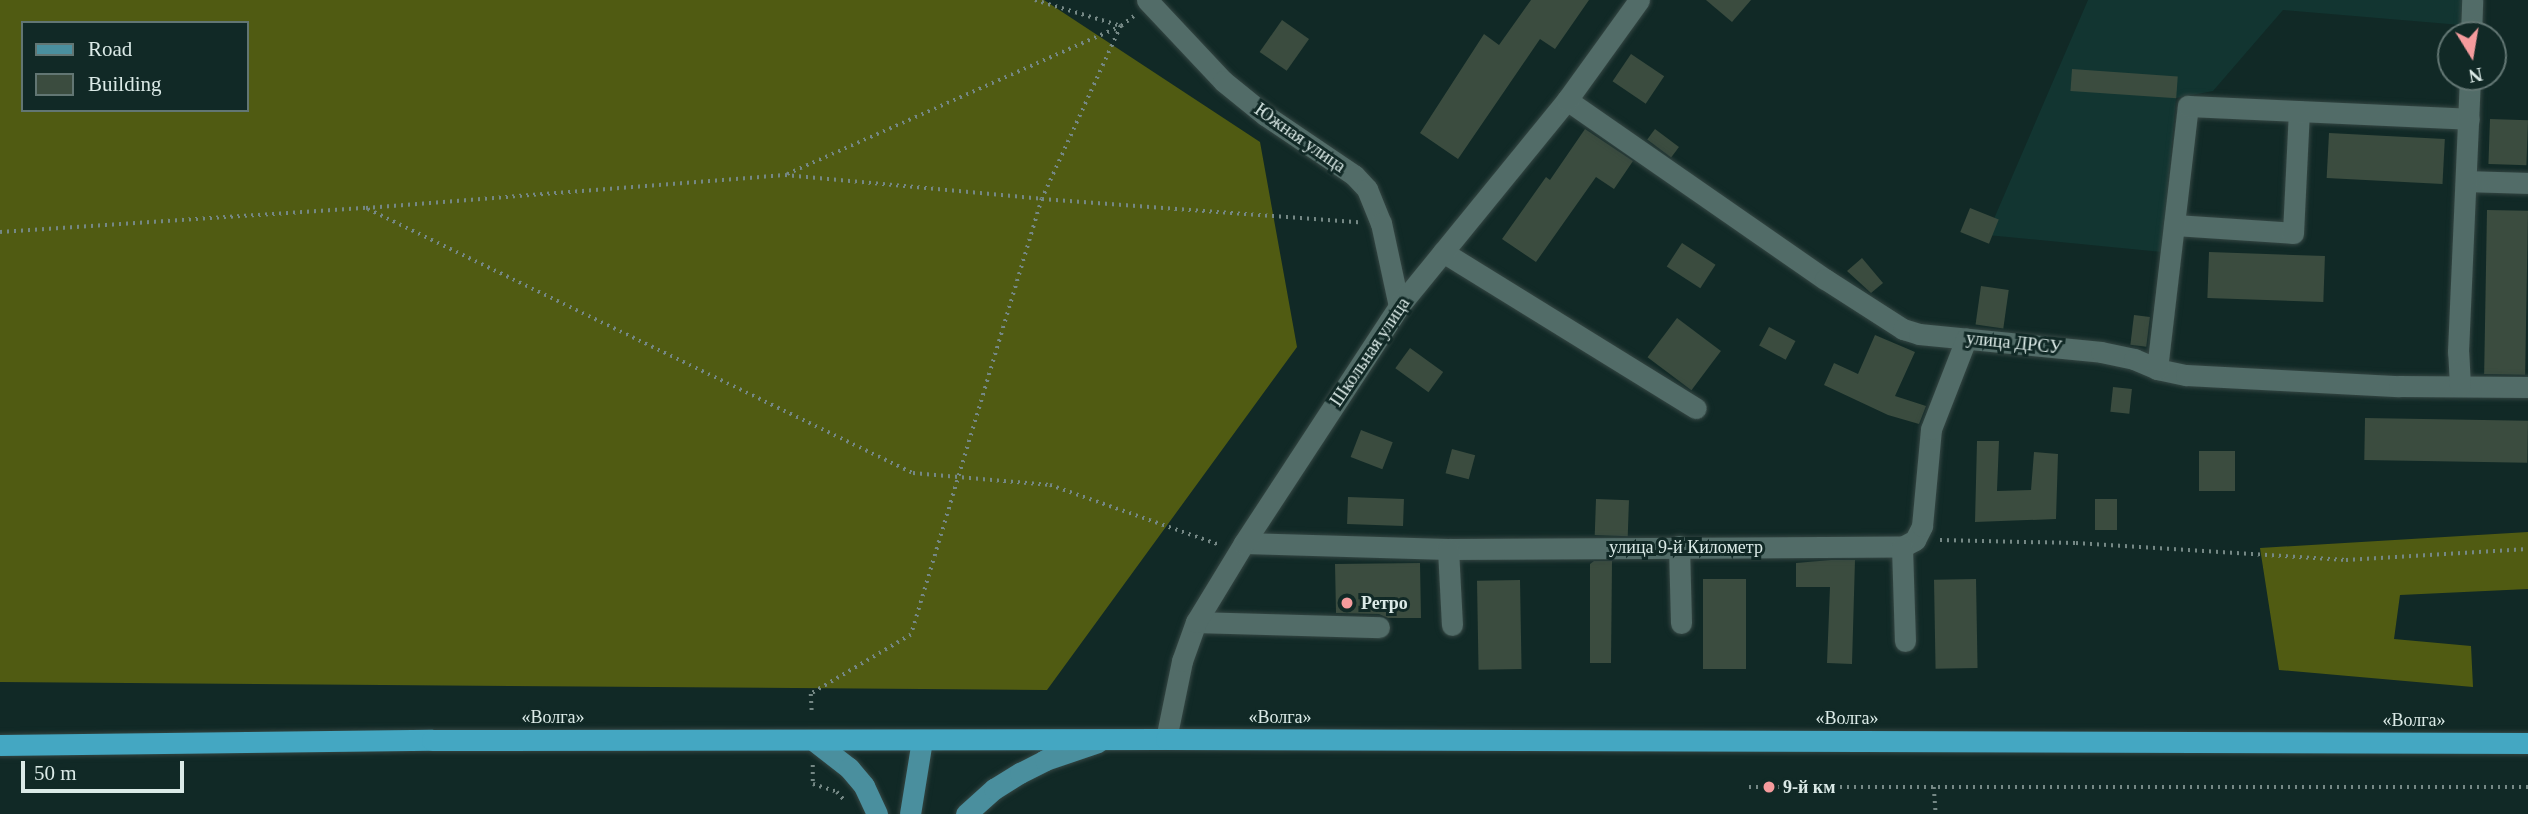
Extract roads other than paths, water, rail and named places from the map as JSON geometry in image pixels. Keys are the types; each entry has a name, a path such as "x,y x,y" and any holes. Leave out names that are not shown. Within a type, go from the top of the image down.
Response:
{"highway":[{"name":"«Волга»","path":"0,745 1166,739 2528,743"}],"main road":[{"path":"813,740 849,768 864,786 877,814"},
{"path":"910,814 922,740"},
{"path":"966,814 994,789 1045,760 1107,740"}],"street":[{"name":"Школьная улица","path":"1166,739 1182,661 1196,622 1242,547 1399,306 1567,100 1639,0"},
{"path":"2471,21 2472,0"},
{"name":"Южная улица","path":"1145,2 1172,9 1223,81 1265,116 1354,175 1367,189 1381,223 1399,306"},
{"path":"2460,386 2458,352 2470,91"},
{"name":"улица ДРСУ","path":"1567,100 1825,279 1903,329 1919,334 2101,352 2134,359 2157,369 2200,375 2528,387"},
{"path":"2157,369 2188,106 2469,119"},
{"path":"2174,225 2293,233 2299,111"},
{"path":"2466,181 2528,183"},
{"path":"1443,252 1696,408"},
{"path":"1905,640 1909,544 1922,526 1931,429 1966,339"},
{"name":"улица 9-й Километр","path":"1242,547 1448,549 1909,544"},
{"path":"1679,546 1681,623"},
{"path":"1448,549 1452,625"},
{"path":"1196,622 1379,628"}],"place":[{"name":"Ретро","path":"1347,603"},
{"name":"9-й км","path":"1769,787"}]}
